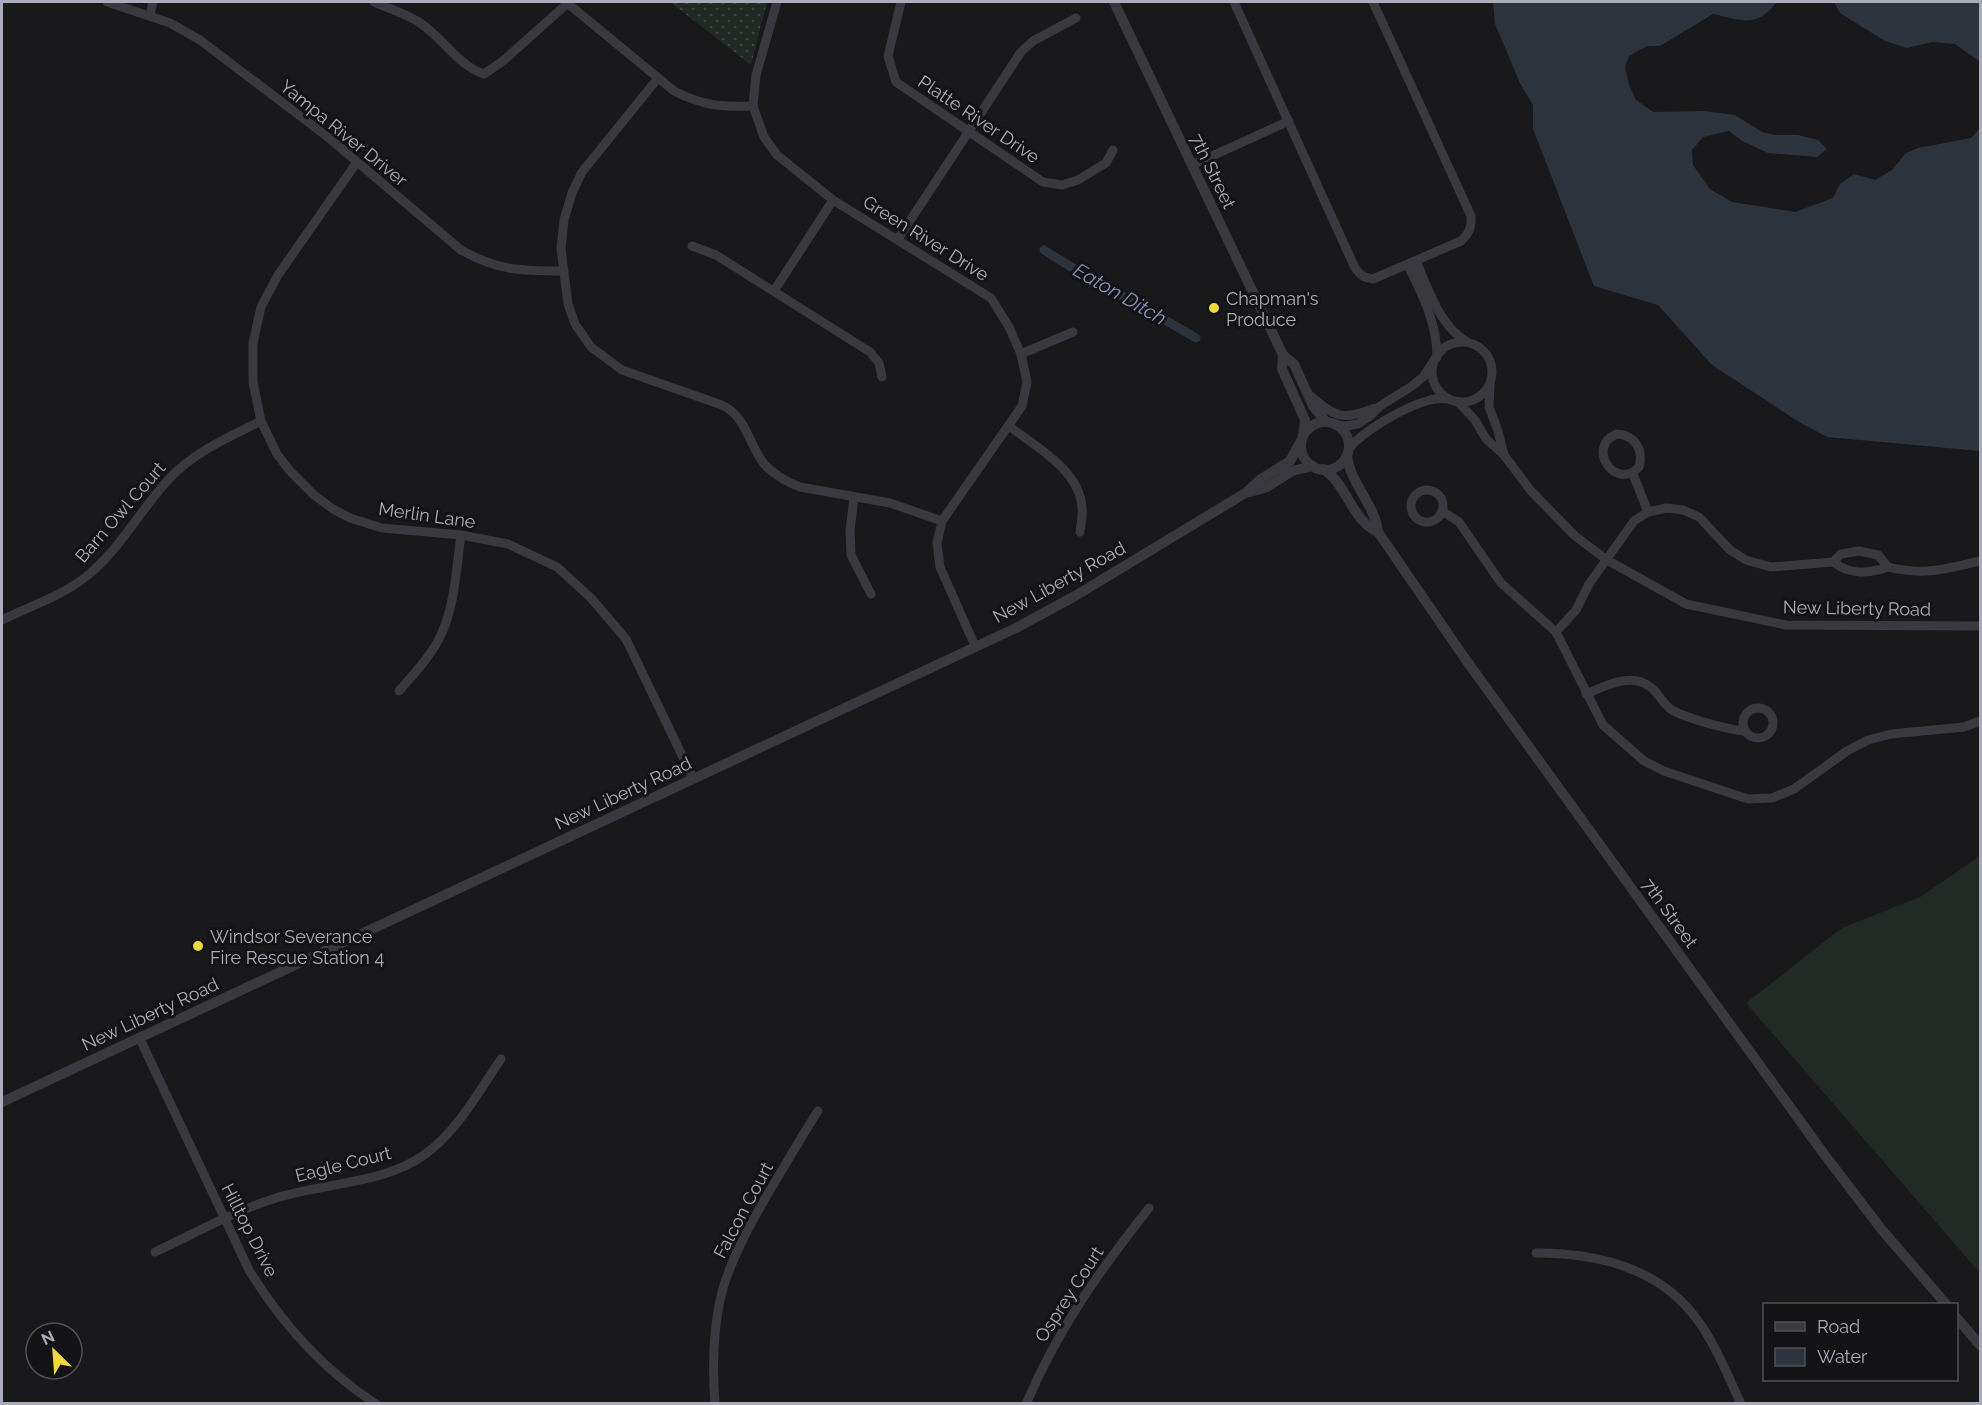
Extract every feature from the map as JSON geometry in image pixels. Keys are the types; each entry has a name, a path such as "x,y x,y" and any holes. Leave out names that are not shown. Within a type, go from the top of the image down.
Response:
{"street":[{"name":"Yampa River Driver","path":"107,2 170,22 200,40 329,138 461,250 484,263 518,271 564,271"},
{"path":"150,15 153,2"},
{"path":"374,2 417,21 442,40 469,67 484,74 503,61 567,2 674,92 716,107 753,106"},
{"name":"Green River Drive","path":"777,2 756,75 753,106 764,137 777,155 833,200 898,238 991,298 1009,327 1021,354 1027,382 1022,406 942,521 937,543 940,567 975,646"},
{"name":"Platte River Drive","path":"901,2 888,56 896,82 1043,182 1062,185 1078,180 1106,163 1113,150"},
{"name":"7th Street","path":"1114,2 1283,355 1294,364 1317,412 1332,424"},
{"path":"1234,2 1359,274 1372,279 1461,241 1468,234 1472,225 1471,216 1372,2"},
{"path":"898,238 1021,52 1033,41 1076,18"},
{"path":"658,78 582,172 572,193 564,220 561,249 568,304 575,324 591,347 622,370 727,407 739,418 764,464 789,482 800,487 890,503 942,521"},
{"path":"1192,165 1289,121"},
{"name":"Merlin Lane","path":"357,162 278,274 261,307 253,344 252,370 261,421 278,454 290,471 314,495 333,509 360,522 382,528 461,536 508,544 557,567 591,598 626,639 693,778"},
{"path":"774,291 833,200"},
{"path":"692,246 716,255 870,352 879,363 882,377"},
{"path":"1380,406 1358,424 1346,426 1315,424 1302,439 1305,458 1318,468 1335,467 1355,441 1408,408 1433,399 1468,402 1485,392 1492,376 1491,362 1482,350 1460,337 1447,325 1412,263"},
{"path":"1412,263 1435,330 1436,359 1433,378 1436,387 1454,401"},
{"path":"1021,354 1073,332"},
{"path":"1308,394 1334,414 1344,417 1360,414 1380,406 1412,386 1424,376 1441,351 1454,343 1469,343"},
{"name":"7th Street","path":"1283,355 1282,369 1305,420 1302,439"},
{"name":"New Liberty Road","path":"1490,383 1489,407 1504,454"},
{"name":"New Liberty Road","path":"1454,401 1475,420 1486,439 1504,454 1518,475 1548,510 1575,536 1607,560 1686,604 1786,625 1980,626"},
{"name":"Barn Owl Court","path":"2,620 82,579 111,552 159,490 179,469 215,444 261,421"},
{"path":"1332,424 1348,438 1347,453"},
{"path":"1010,426 1054,461 1075,482 1082,507 1080,532"},
{"path":"1626,434 1633,438 1641,460 1639,467 1632,474 1624,476 1611,470 1602,450 1609,437 1626,434"},
{"name":"New Liberty Road","path":"2,1102 1046,613 1247,492 1261,479 1290,461 1302,439"},
{"name":"7th Street","path":"1347,453 1349,471 1377,522 1378,532 1466,660 1830,1162 1882,1230 1944,1303"},
{"name":"7th Street","path":"1318,468 1332,475 1340,483 1367,527 1378,532"},
{"name":"New Liberty Road","path":"1247,492 1267,487 1293,471 1318,468"},
{"path":"1632,474 1648,512"},
{"path":"854,498 850,530 851,555 871,594"},
{"path":"1556,632 1576,610 1589,584 1634,521 1648,512 1667,508 1683,510 1699,517 1730,550 1746,560 1771,567 1833,562 1841,554 1859,551 1878,555 1888,567"},
{"path":"1442,511 1459,522 1502,583 1556,632 1603,725 1644,761 1664,771 1748,799 1772,798 1794,789 1847,751 1868,740 1892,734 1964,726 1980,721"},
{"path":"399,691 431,652 446,624 452,602 461,536"},
{"path":"1833,562 1842,569 1857,573 1874,572 1888,567 1908,572 1932,572 1980,561"},
{"path":"1587,694 1616,681 1636,680 1652,687 1670,709 1727,729 1744,731"},
{"name":"Hilltop Drive","path":"140,1037 249,1270 266,1298 291,1330 330,1369 376,1404"},
{"name":"Eagle Court","path":"155,1252 277,1197 366,1178 415,1161 446,1136 501,1059"},
{"name":"Falcon Court","path":"716,1404 713,1367 717,1321 724,1286 734,1257 756,1214 818,1112"},
{"name":"Osprey Court","path":"1026,1404 1047,1357 1072,1312 1098,1273 1149,1208"},
{"path":"1536,1253 1604,1259 1660,1284 1696,1317 1712,1343 1741,1404"},
{"path":"1958,1319 1980,1346"}],"shaded area":[{"path":"670,2 767,2 751,65"},
{"path":"1980,856 1980,1273 1746,1003 1842,928 1920,897"}],"water":[{"path":"1493,2 1777,2 1769,11 1755,19 1740,20 1713,14 1660,46 1647,46 1629,56 1625,67 1629,85 1636,100 1653,112 1704,111 1735,115 1762,132 1775,135 1798,135 1818,140 1827,149 1817,157 1768,153 1742,141 1729,131 1703,137 1692,150 1693,165 1710,189 1732,202 1795,212 1833,198 1840,184 1854,174 1875,180 1892,170 1906,153 1918,148 1971,138 1980,128 1980,451 1827,437 1799,422 1712,365 1658,305 1594,286 1533,129 1533,105 1520,83 1495,24"},
{"path":"1834,2 1980,2 1980,62 1955,44 1932,42 1907,48 1885,41 1840,13"}],"waterway":[{"name":"Eaton Ditch","path":"1044,250 1196,338"}],"place":[{"name":"Chapman's Produce","path":"1214,308"},
{"name":"Windsor Severance Fire Rescue Station 4","path":"198,946"}]}
